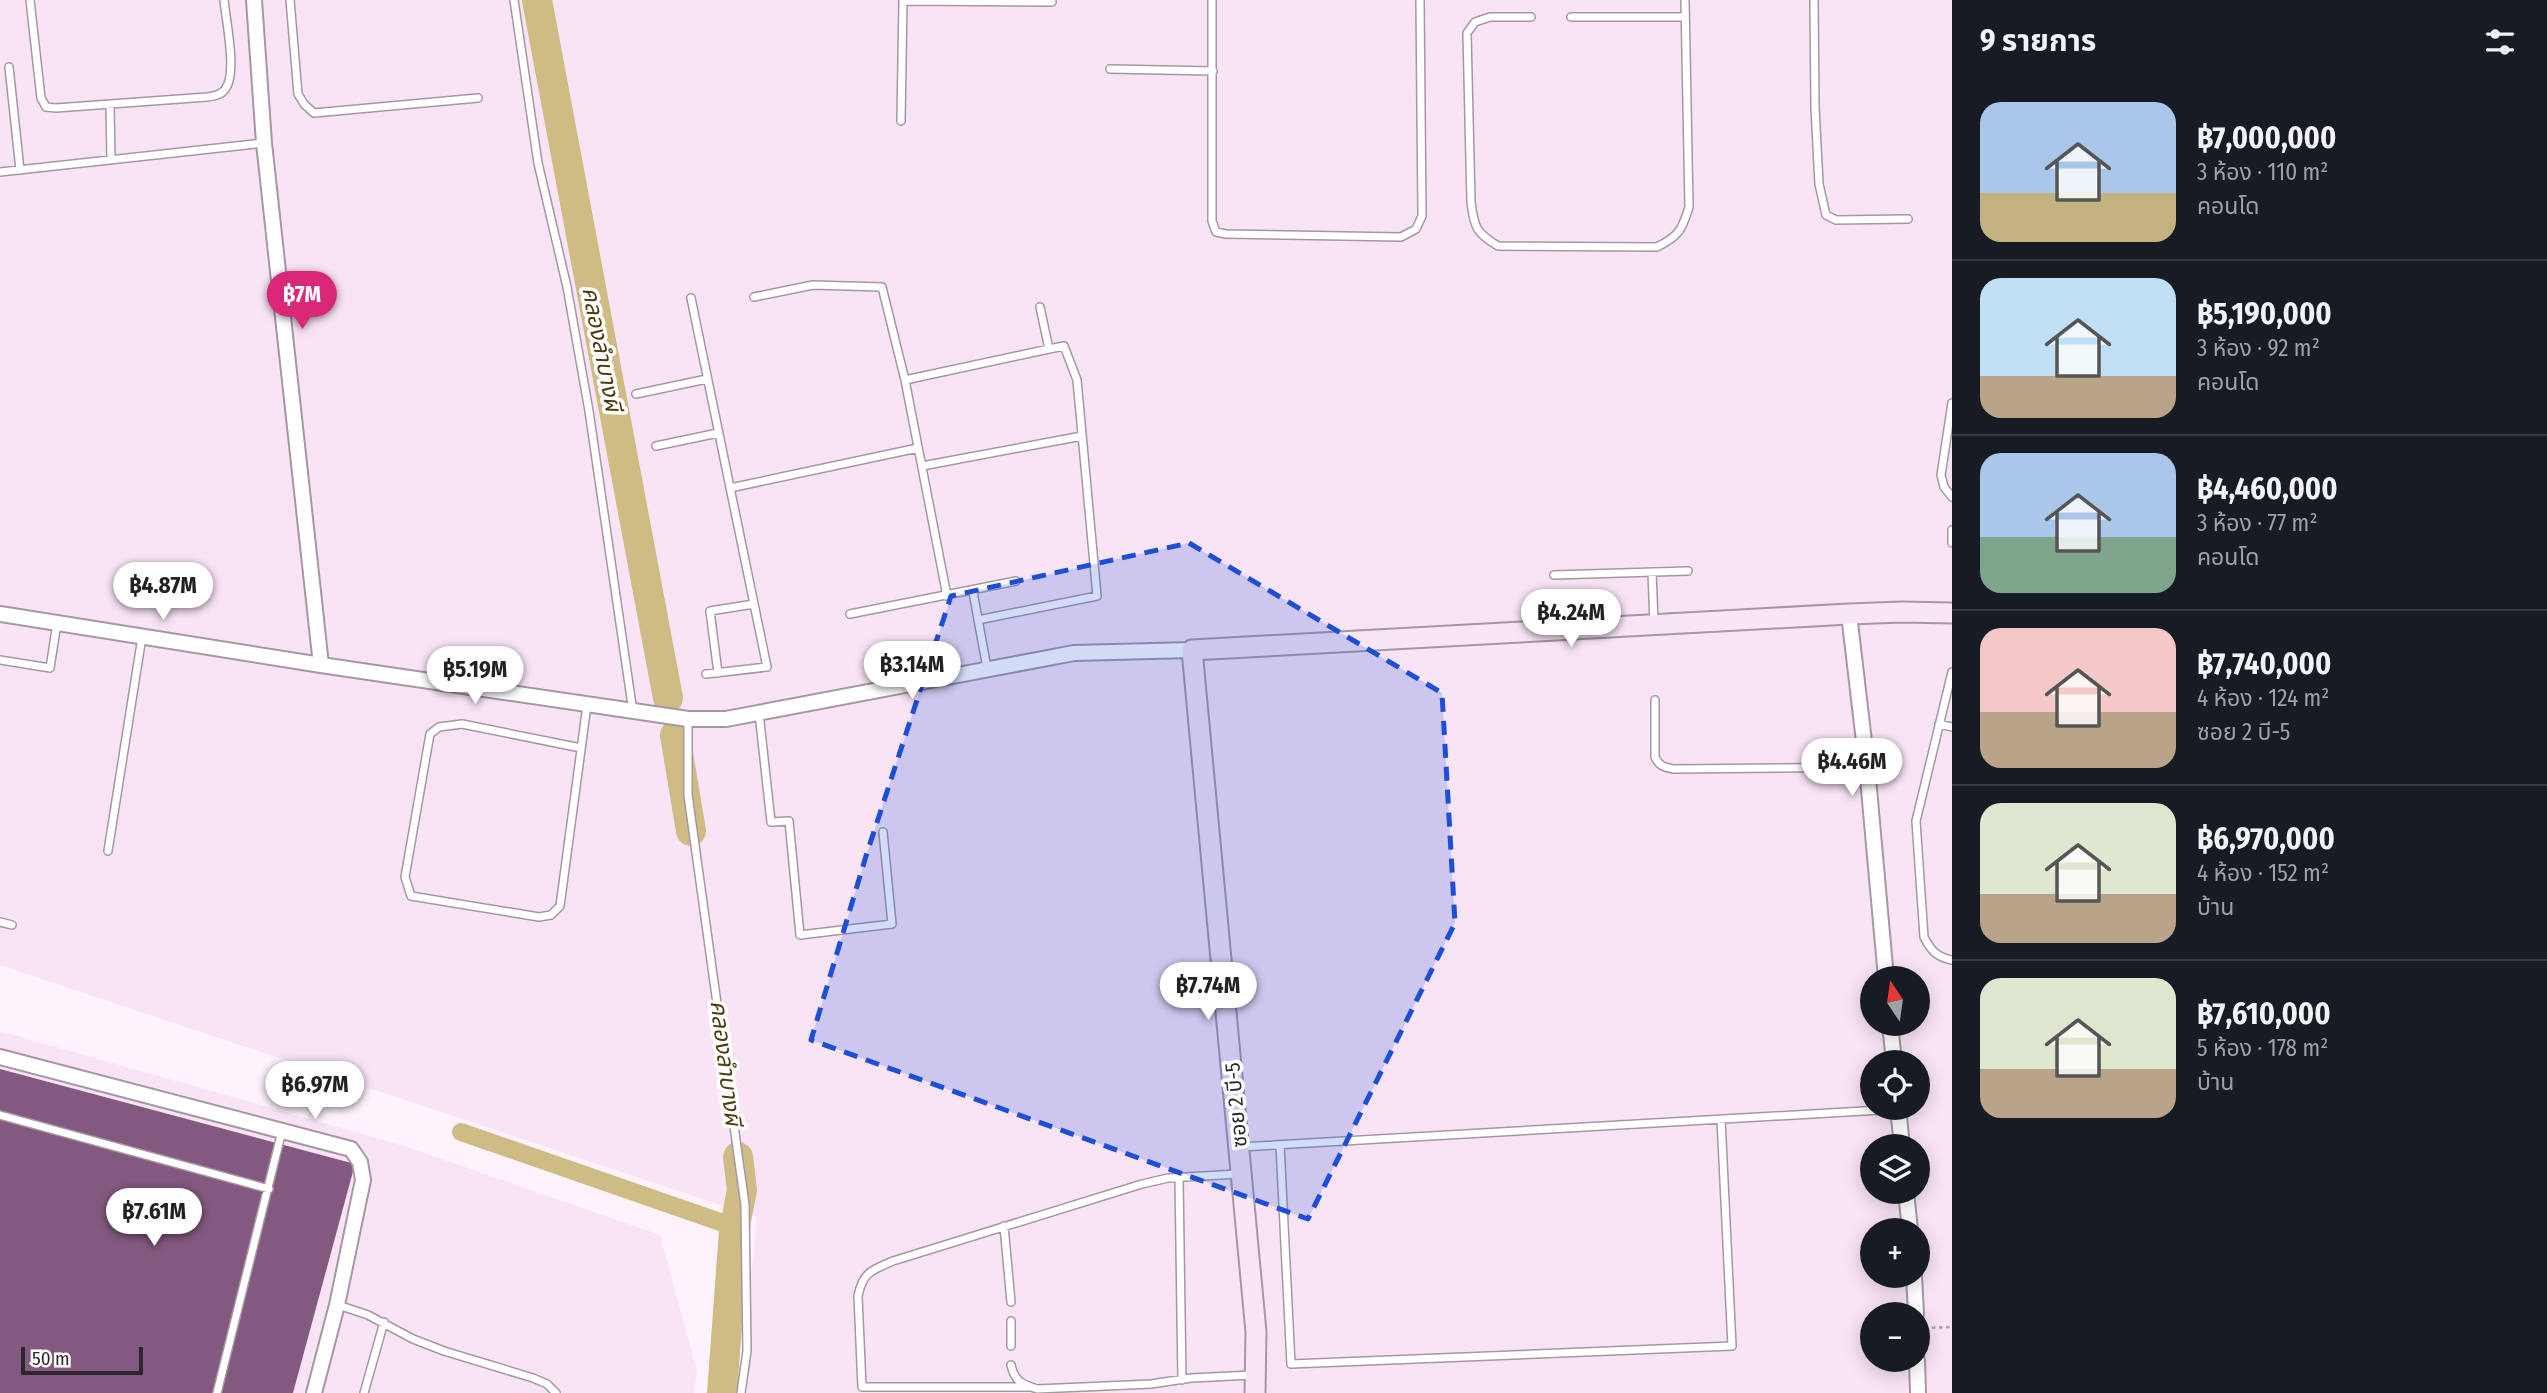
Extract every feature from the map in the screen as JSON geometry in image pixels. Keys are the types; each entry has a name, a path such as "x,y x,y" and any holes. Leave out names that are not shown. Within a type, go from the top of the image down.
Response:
{"street":[{"path":"254,0 264,143 321,665"},
{"path":"0,614 633,712 688,719 726,719 1074,653 1192,650 1849,614 1952,613"},
{"path":"1849,614 1867,767 1885,966"},
{"name":"ซอย 2 บี-5","path":"1192,650 1240,1147 1256,1332 1256,1384"},
{"path":"0,1056 351,1149 360,1162 363,1180 337,1305 314,1393"},
{"path":"1917,1372 1918,1393"}],"lane":[{"path":"30,0 37,79 46,107 110,106 221,94 228,87 231,66 223,0"},
{"path":"290,0 298,94 314,113 478,98"},
{"path":"514,0 538,163 567,287 589,411 633,712"},
{"path":"901,121 902,0 1052,2"},
{"path":"1212,0 1212,221 1216,232 1401,237 1416,229 1422,216 1420,0"},
{"path":"1531,17 1490,17 1475,22 1467,33 1474,222 1480,236 1498,246 1657,247 1682,229 1689,207 1685,0"},
{"path":"1814,0 1819,184 1826,215 1836,220 1908,219"},
{"path":"1571,17 1685,18"},
{"path":"9,67 20,170"},
{"path":"1110,69 1213,71"},
{"path":"110,106 111,159"},
{"path":"0,172 264,143"},
{"path":"754,297 813,285 882,287 905,380 947,596"},
{"path":"691,298 767,667 706,674"},
{"path":"1040,307 1049,349"},
{"path":"905,380 1064,346 1077,380 1097,596 978,620"},
{"path":"636,394 708,379"},
{"path":"1952,403 1941,475 1944,487 1952,497"},
{"path":"656,446 719,433"},
{"path":"922,467 1083,436"},
{"path":"730,488 918,448"},
{"path":"1952,530 1952,543"},
{"path":"1554,575 1688,571"},
{"path":"1652,572 1654,624"},
{"path":"850,614 973,592 1016,581"},
{"path":"973,592 987,668"},
{"path":"718,673 710,611 754,604"},
{"path":"0,660 50,668 58,623"},
{"path":"108,851 142,636"},
{"path":"1952,672 1918,808 1916,845 1924,937 1937,956 1952,960"},
{"path":"1655,700 1656,757 1664,767 1867,767"},
{"path":"581,748 462,724 439,727 430,734 405,877 411,896 540,917 551,915 561,905 587,705"},
{"path":"759,713 771,822 789,821 800,935 892,924 883,832"},
{"path":"688,719 688,794 745,1205 747,1351 741,1393"},
{"path":"1939,724 1952,727"},
{"path":"0,922 12,925"},
{"path":"1240,1147 1860,1111"},
{"path":"0,1115 269,1189"},
{"path":"1280,1144 1292,1364 1732,1346 1721,1119"},
{"path":"217,1393 282,1131"},
{"path":"1029,1387 862,1387 858,1296 860,1283 871,1270 1110,1193 1179,1178 1242,1174"},
{"path":"1179,1178 1182,1380"},
{"path":"1004,1226 1011,1302"},
{"path":"337,1305 384,1322 413,1339 444,1351 533,1378 547,1384 556,1393"},
{"path":"1011,1321 1011,1346"},
{"path":"364,1393 384,1322"},
{"path":"1011,1365 1014,1378 1021,1384 1037,1389 1182,1380 1256,1384"}],"path":[{"path":"1930,1328 1952,1327"}],"highlighted area":[{"path":"1189,543 1442,693 1455,923 1308,1219 811,1040 866,856 951,596"}],"shaded area":[{"path":"0,0 1952,0 1952,1393 739,1393 757,1217 0,965"},
{"path":"0,1031 404,1146 660,1235 697,1371 694,1393 0,1393"}],"building":[{"path":"0,1069 355,1164 293,1393 0,1393"}],"waterway":[{"name":"คลองลำบางผี","path":"537,0 668,698"},
{"name":"คลองลำบางผี","path":"675,735 691,831"},
{"path":"461,1132 723,1223 734,1231"},
{"name":"คลองลำบางผี","path":"722,1393 734,1231 742,1190 738,1157"}]}
